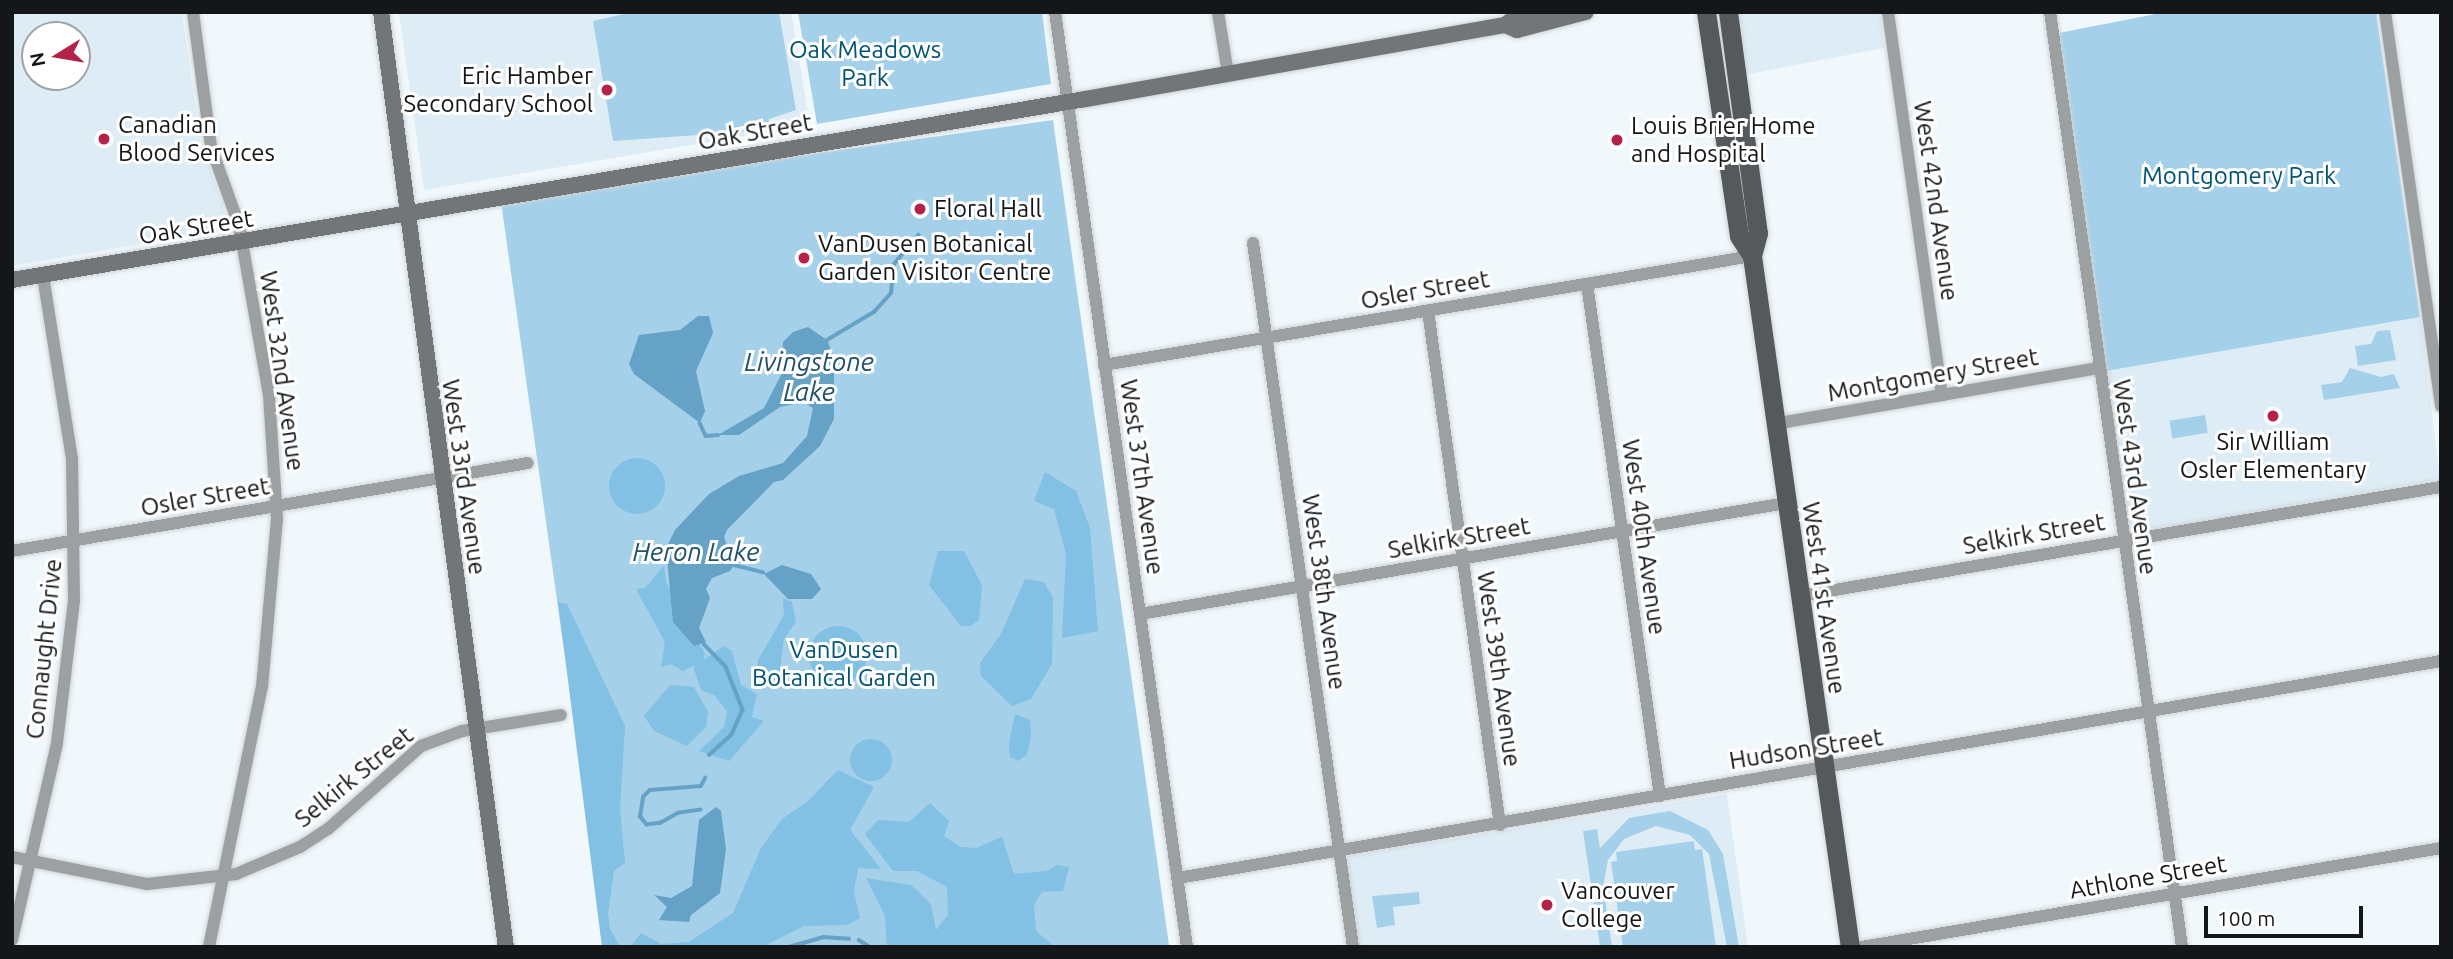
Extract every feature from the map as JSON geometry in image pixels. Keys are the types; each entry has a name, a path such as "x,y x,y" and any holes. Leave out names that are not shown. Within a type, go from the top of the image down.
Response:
{"main road":[{"name":"West 33rd Avenue","path":"381,12 406,215 506,947"},
{"name":"Oak Street","path":"12,280 1228,74 1505,25 1514,18 1547,12"},
{"name":"Oak Street","path":"1505,25 1517,30 1552,24 1560,14 1586,12"},
{"name":"West 41st Avenue","path":"1706,12 1740,236 1752,256"},
{"name":"West 41st Avenue","path":"1728,12 1758,233 1752,256 1850,947"}],"street":[{"name":"West 32nd Avenue","path":"193,12 215,164 242,243 274,427 277,506 270,633 209,947"},
{"name":"West 37th Avenue","path":"1055,12 1187,947"},
{"path":"1218,12 1228,74"},
{"name":"West 42nd Avenue","path":"1888,12 1942,395"},
{"name":"West 43rd Avenue","path":"2050,12 2098,368 2182,947"},
{"path":"2385,12 2434,310 2441,406"},
{"name":"West 38th Avenue","path":"1253,243 1353,947"},
{"name":"Osler Street","path":"1104,365 1752,256"},
{"name":"Connaught Drive","path":"12,940 66,681 75,541 72,459 43,275"},
{"name":"West 40th Avenue","path":"1587,284 1660,796"},
{"name":"West 39th Avenue","path":"1428,310 1500,825"},
{"name":"Montgomery Street","path":"1774,424 2098,368"},
{"name":"Osler Street","path":"12,551 528,463"},
{"name":"Selkirk Street","path":"1799,596 2441,487"},
{"name":"Selkirk Street","path":"1140,614 1786,503"},
{"name":"Hudson Street","path":"1178,878 1500,825 1824,766 2441,661"},
{"name":"Selkirk Street","path":"12,858 147,884 223,877 300,847 328,829 421,746 476,729 561,715"},
{"name":"Athlone Street","path":"1862,947 2441,848"}],"shaded area":[{"path":"12,12 182,12 200,139 228,221 225,230 12,266"},
{"name":"Eric Hamber Secondary School","path":"399,12 791,12 810,125 424,190"},
{"path":"1737,12 1880,12 1884,48 1750,74 1745,72"},
{"name":"Sir William Osler Elementary","path":"2420,317 2440,479 2136,533 2129,529 2106,371"},
{"name":"Vancouver College","path":"1727,794 1748,947 1358,947 1347,860 1350,856"}],"green space":[{"path":"634,12 779,12 796,110 769,119 769,125 741,132 613,141 593,21"},
{"name":"Oak Meadows Park","path":"798,12 1042,12 1051,84 817,124"},
{"name":"Montgomery Park","path":"2166,12 2376,12 2420,317 2106,371 2059,33"},
{"name":"VanDusen Botanical Garden","path":"1053,120 1169,946 606,947 500,198"},
{"path":"2390,330 2396,360 2358,366 2355,346 2371,344 2377,331"},
{"path":"2350,368 2381,377 2394,374 2400,388 2324,400 2321,385 2342,382"},
{"path":"2205,415 2208,433 2172,438 2169,421"},
{"path":"631,458 643,458 653,462 661,470 665,486 661,502 653,510 643,514 631,514 621,510 613,502 609,492 609,480 613,470 621,462"},
{"path":"1045,472 1076,491 1090,528 1098,631 1062,638 1066,554 1054,509 1034,501"},
{"path":"938,551 964,551 982,585 979,620 970,626 961,626 929,585"},
{"path":"664,566 666,582 705,654 703,660 724,646 732,651 741,685 757,694 752,717 764,721 729,761 699,751 724,727 727,711 714,695 701,690 693,666 683,671 671,664 661,667 665,642 636,589 645,588"},
{"path":"1025,579 1044,582 1053,598 1052,664 1031,699 1012,706 981,676 980,663 1001,634"},
{"path":"783,598 792,602 796,622 784,639 779,679 772,680 757,670 758,660 784,615"},
{"path":"558,602 567,604 625,726 620,808 625,863 614,871 608,913 610,929 620,947 602,947"},
{"path":"838,626 859,634 867,655 859,676 838,684 817,676 809,655 817,634"},
{"path":"670,685 694,687 708,712 706,727 687,746 654,731 644,716"},
{"path":"1015,714 1030,720 1031,736 1027,755 1018,761 1010,757 1009,742"},
{"path":"871,739 886,745 892,760 886,775 871,781 856,775 850,760 856,745"},
{"path":"838,770 874,787 850,830 881,869 858,868 854,892 860,918 847,925 804,926 762,947 630,947 641,933 661,944 689,942 733,913 761,848 782,819 808,801"},
{"path":"930,803 949,821 944,836 960,847 976,848 1002,837 1014,874 1047,871 1057,865 1069,867 1063,891 1042,892 1034,905 1036,931 1055,947 887,947 885,916 866,878 911,885 931,904 936,930 948,915 947,887 917,871 893,871 865,834 878,820 909,822"},
{"path":"1670,811 1708,830 1723,854 1739,947 1727,947 1709,854 1690,835 1656,826 1624,839 1608,860 1603,886 1612,947 1600,947 1583,831 1597,829 1600,848 1629,818"},
{"path":"1694,841 1695,850 1702,849 1716,947 1623,947 1611,862 1617,861 1616,852"},
{"path":"1419,892 1420,904 1393,907 1395,925 1377,928 1372,896"}],"water":[{"path":"698,316 709,316 713,333 696,371 705,411 700,423 634,374 629,364 639,335 680,330"},
{"path":"808,327 827,340 834,357 834,419 820,446 783,480 774,482 727,530 724,537 734,565 730,571 712,578 706,589 710,598 699,628 706,642 694,646 673,622 666,548 675,530 709,494 739,476 783,463 807,436 813,408 804,402 780,407 739,435 718,435 764,408 782,373 783,342 793,332"},
{"path":"782,565 811,574 821,589 812,599 788,599 764,574"},
{"path":"716,807 721,811 726,849 720,893 691,915 689,922 659,920 667,907 654,895 671,898 692,886 699,820"}],"waterway":[{"name":"Livingstone Lake","path":"827,340 874,312 891,293 894,264 918,235"},
{"path":"700,423 706,436 718,435"},
{"name":"Heron Lake","path":"734,565 763,572"},
{"path":"704,644 726,667 743,710 732,735 710,755"},
{"path":"701,810 679,813 661,823 647,825 640,817 643,797 650,790 701,786 705,778"},
{"path":"789,947 823,937 849,939"},
{"path":"859,940 870,947"}],"place":[{"name":"Eric Hamber Secondary School","path":"607,90"},
{"name":"Canadian Blood Services","path":"104,139"},
{"name":"Louis Brier Home and Hospital","path":"1617,140"},
{"name":"Floral Hall","path":"920,209"},
{"name":"VanDusen Botanical Garden Visitor Centre","path":"804,258"},
{"name":"Sir William Osler Elementary","path":"2273,416"},
{"name":"Vancouver College","path":"1547,905"}]}
